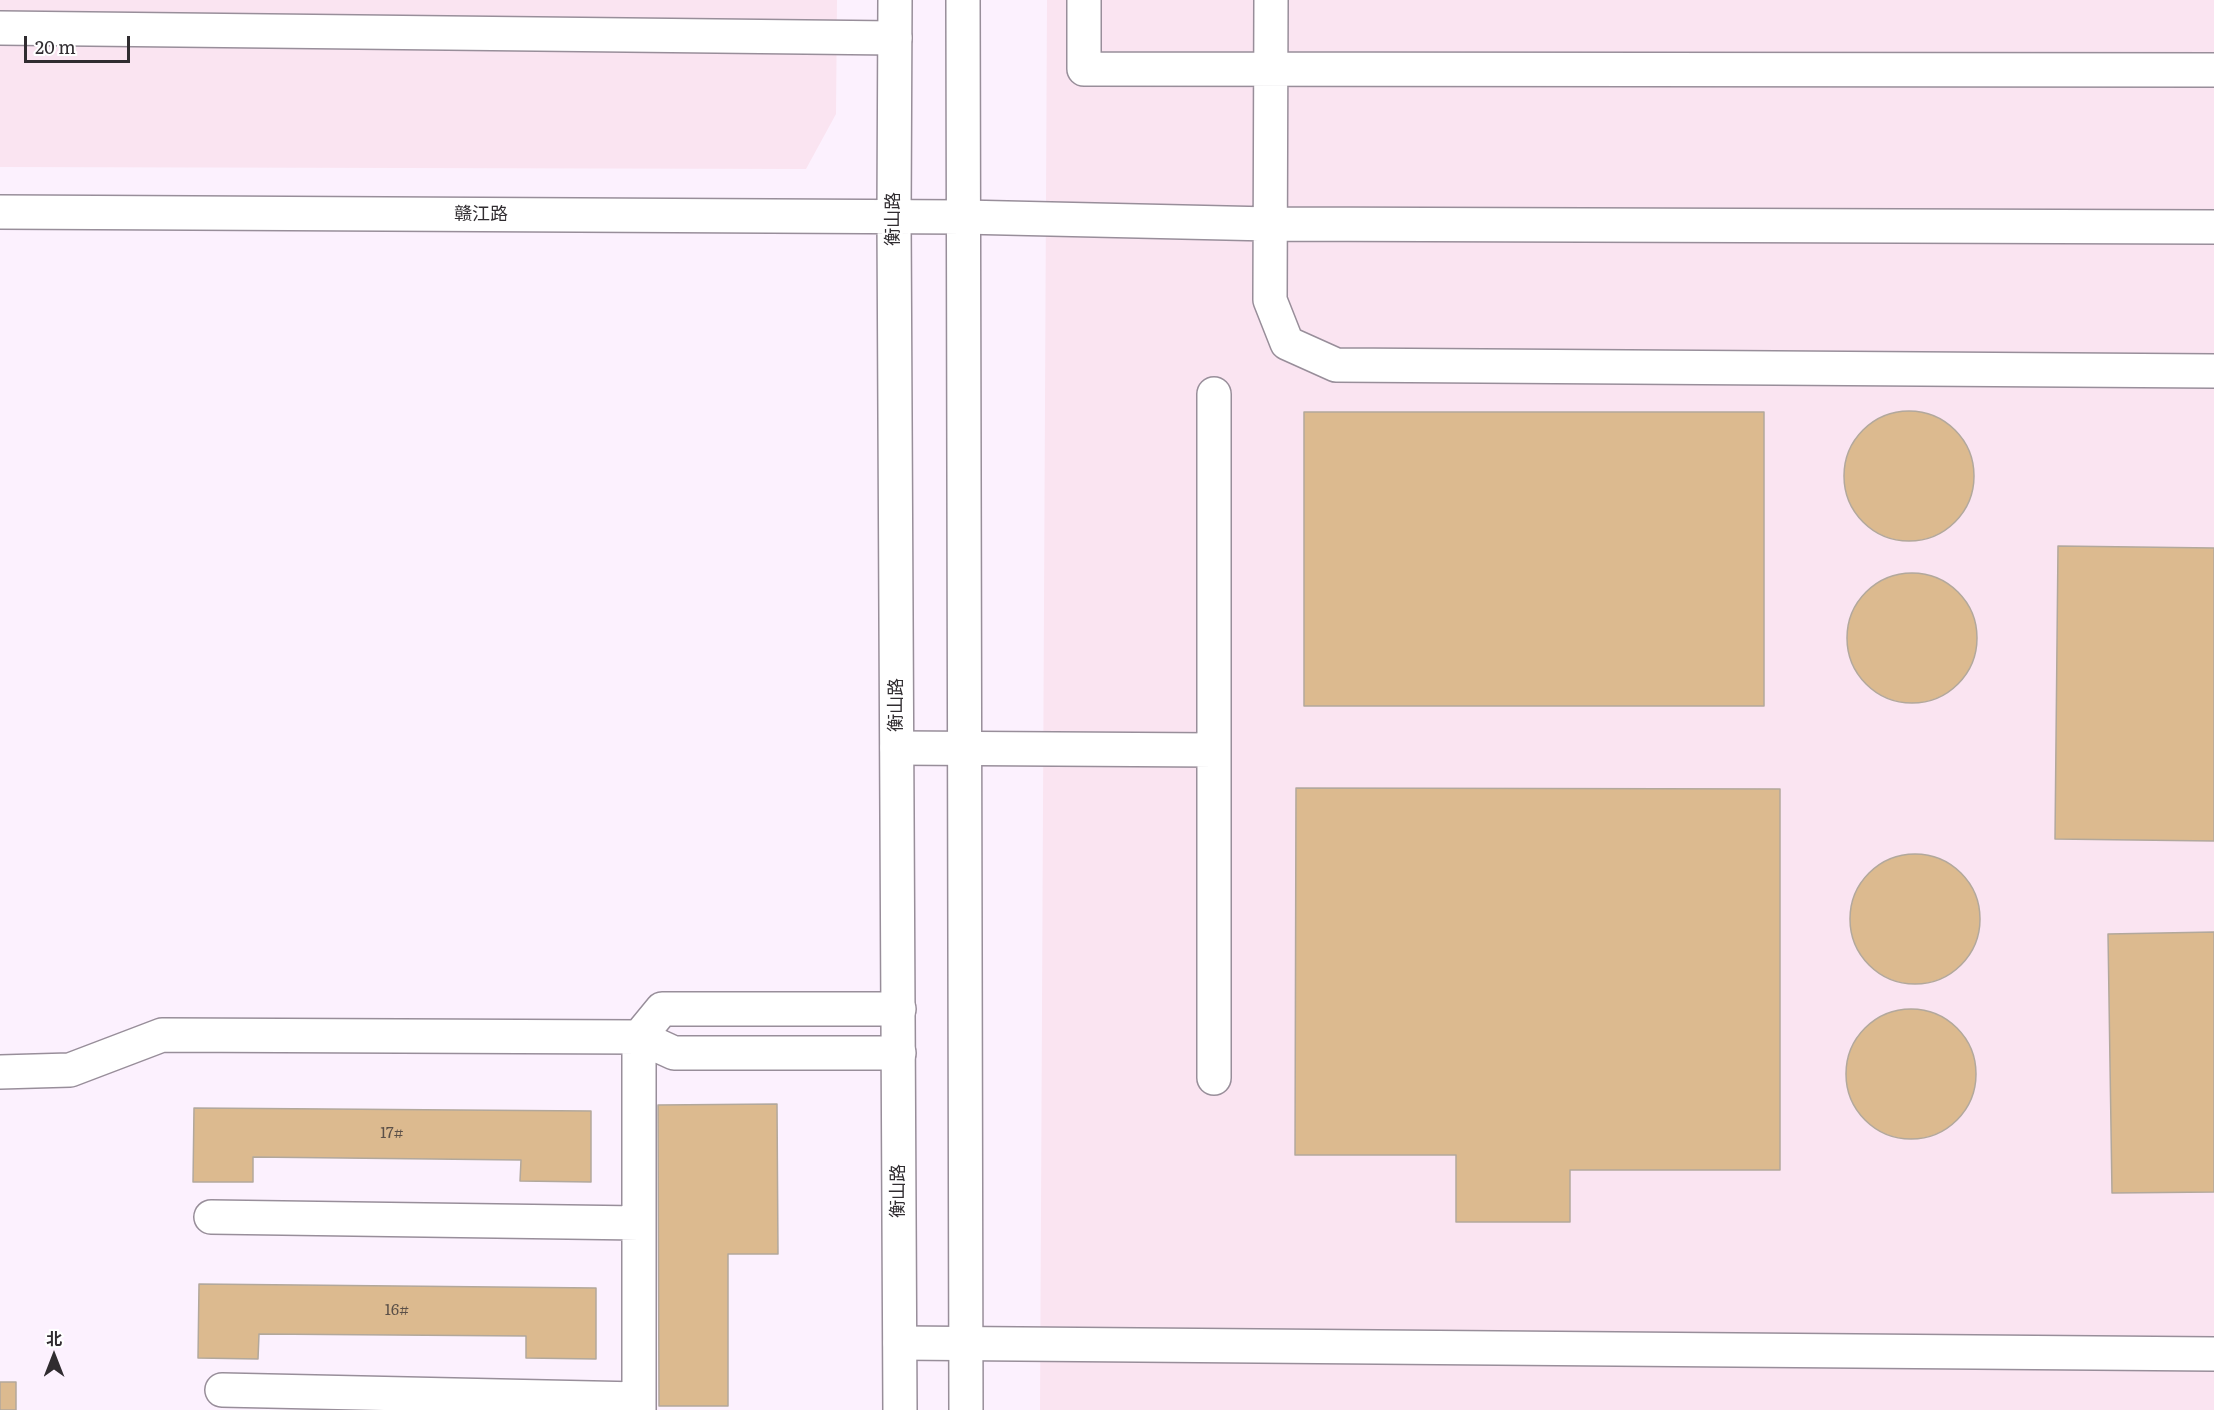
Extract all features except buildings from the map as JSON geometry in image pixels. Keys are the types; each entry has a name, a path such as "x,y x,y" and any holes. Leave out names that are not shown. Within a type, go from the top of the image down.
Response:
{"street":[{"name":"衡山路","path":"895,0 900,1410"},
{"path":"963,0 966,1410"},
{"path":"1084,0 1084,69 2214,70"},
{"path":"1271,0 1270,300 1287,343 1336,365 2214,371"},
{"path":"0,28 895,38"},
{"name":"赣江路","path":"0,212 963,217 1270,224 2214,227"},
{"path":"1214,394 1214,1078"},
{"path":"897,748 1214,750"},
{"path":"222,1390 639,1405 639,1037 662,1009 899,1009"},
{"path":"0,1072 70,1070 162,1035 639,1037 674,1053 899,1053"},
{"path":"211,1217 639,1223"},
{"path":"900,1343 2214,1354"}],"shaded area":[{"path":"0,0 837,0 836,114 806,169 0,167"},
{"path":"1047,0 2214,0 2214,1410 1040,1410"}]}
